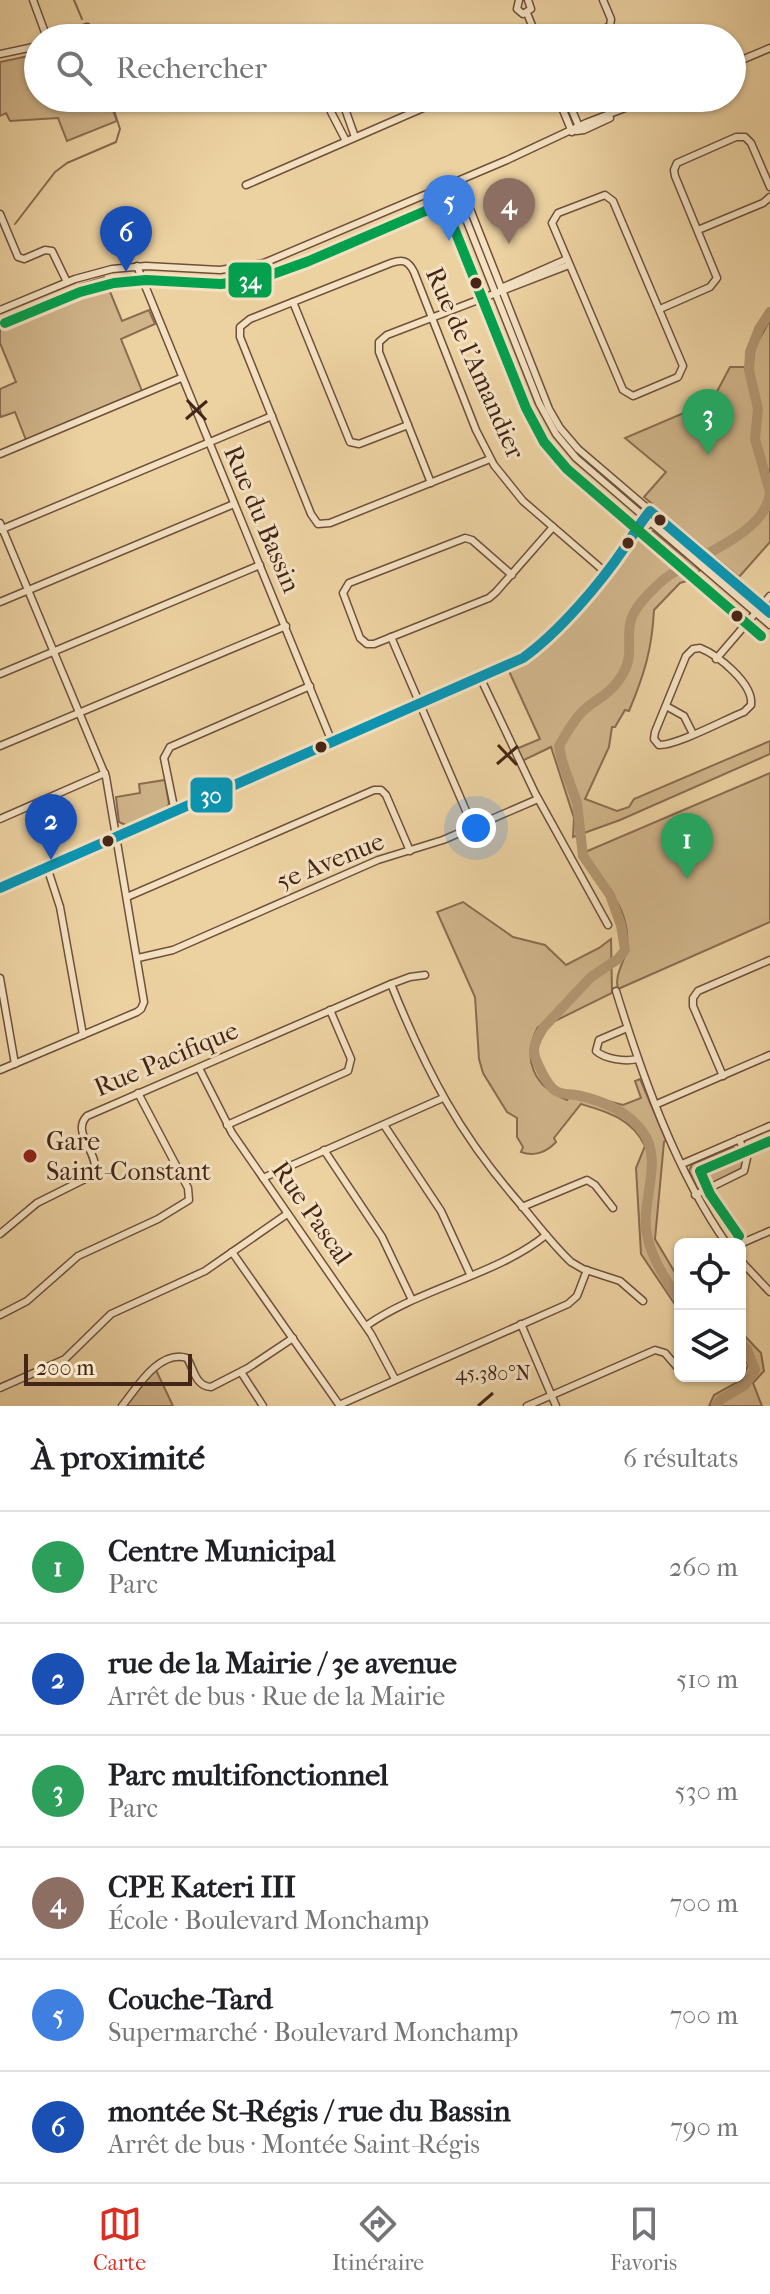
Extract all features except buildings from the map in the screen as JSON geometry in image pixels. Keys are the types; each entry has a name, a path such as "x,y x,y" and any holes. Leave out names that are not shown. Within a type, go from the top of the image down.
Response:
{"street":[{"path":"33,0 42,24"},
{"path":"519,0 517,9 520,13 527,13"},
{"path":"527,13 531,7 528,0"},
{"path":"603,0 611,24"},
{"path":"527,13 531,24"},
{"path":"746,58 770,48"},
{"path":"0,54 24,49"},
{"path":"331,112 346,141"},
{"path":"346,112 355,137"},
{"path":"564,112 572,132"},
{"path":"573,112 580,129"},
{"path":"0,310 97,272 137,266 220,270 256,265 306,247 618,112"},
{"path":"246,185 410,113"},
{"path":"660,309 710,287 716,281 715,270 674,173 680,161 736,137 745,137 751,143 770,187"},
{"path":"455,182 560,428 578,449 770,613"},
{"path":"598,196 608,196 613,201 660,309 681,360 682,373 630,396 623,390 568,262 553,226 555,216 598,196"},
{"path":"698,230 763,203 770,197"},
{"path":"0,214 2,225 18,257 26,259 45,250 52,251 67,282"},
{"name":"Rue de l'Amandier","path":"272,416 240,337 240,327 245,321 402,260 412,268 490,459 518,496 604,571"},
{"path":"431,483 378,345 384,337 568,262"},
{"name":"Rue du Bassin","path":"137,266 332,742"},
{"path":"500,290 539,403 556,434 572,454 770,625"},
{"path":"293,302 350,442 359,444 408,425"},
{"path":"0,454 181,378"},
{"path":"0,1070 143,1007 144,994 105,773 1,527 272,416 318,524 330,523 490,459"},
{"path":"0,602 234,504"},
{"path":"626,546 650,511"},
{"path":"0,888 523,658 541,645 626,546 657,516"},
{"path":"512,575 475,542 465,538 347,585 343,596 362,641 371,645 489,598 512,575 553,527"},
{"path":"0,674 260,565"},
{"path":"716,659 770,596"},
{"path":"0,746 286,626"},
{"path":"391,637 473,827"},
{"path":"703,649 716,659 744,684 752,703 746,711 693,734 666,745 657,743 654,736 690,651 703,649"},
{"path":"480,677 538,799 608,925"},
{"path":"175,812 164,758 167,750 310,686"},
{"path":"666,706 684,716 693,734"},
{"path":"0,819 105,773"},
{"path":"127,897 367,793 381,790 410,851"},
{"name":"5e Avenue","path":"138,958 173,950 378,860 473,827 538,799"},
{"path":"47,867 60,907 83,1035"},
{"path":"723,1076 693,1006 693,998 698,991 770,960"},
{"name":"Rue Pacifique","path":"0,1234 37,1203 94,1173 96,1164 82,1131 82,1121 90,1114 391,984 425,975"},
{"path":"0,978 15,1064"},
{"path":"391,984 443,1098 479,1155 568,1259 587,1270 620,1281 643,1301"},
{"path":"616,991 637,1059 695,1195 723,1238"},
{"path":"227,1125 348,1071 351,1059 330,1010"},
{"path":"627,1028 599,1040 596,1051 600,1055 624,1060 637,1059"},
{"path":"657,1104 770,1055"},
{"name":"Rue Pascal","path":"199,1068 227,1125 366,1326 395,1379"},
{"path":"0,1315 27,1301 78,1256 158,1219 189,1200 188,1188 138,1093"},
{"path":"263,1178 443,1098"},
{"path":"384,1125 441,1211 470,1274"},
{"path":"682,1164 770,1126"},
{"path":"695,1195 744,1171 747,1158 739,1139"},
{"path":"324,1150 382,1237 412,1300"},
{"path":"522,1207 587,1180 595,1185 613,1208"},
{"path":"0,1388 65,1359 116,1311 199,1274 287,1214"},
{"path":"746,1241 770,1231"},
{"path":"366,1326 390,1309 522,1252 546,1235"},
{"path":"232,1252 340,1405 573,1301 587,1270"},
{"path":"746,1266 770,1292"},
{"path":"521,1324 556,1406"},
{"path":"122,1406 149,1371 177,1357 187,1358 197,1380 206,1387 241,1372 293,1338"},
{"path":"527,1406 655,1350 665,1353 674,1363"},
{"path":"241,1372 263,1406"}],"shaded area":[{"path":"24,57 24,112 113,112 117,121 67,141 58,118 10,121 6,113 0,116 0,62"},
{"path":"104,277 122,321 149,310 155,324 121,339 142,391 26,440 15,412 1,417 0,413 0,389 16,382 0,343 0,318"},
{"path":"770,320 770,542 739,577 644,497 666,472 625,438 712,401 730,367 752,367 755,347"},
{"path":"653,531 700,570 690,580 680,583 654,610 649,650 639,686 629,711 625,710 612,727 609,747 585,799 617,811 629,807 634,799 770,741 770,754 620,820 573,837 574,818 551,747 522,761 516,749 540,739 508,669 544,646 630,546"},
{"path":"770,773 770,922 618,989 617,978 627,947 625,920 614,896 585,852"},
{"path":"165,780 169,804 165,809 128,826 119,822 116,797 140,793 139,784"},
{"path":"463,902 513,937 545,945 566,965 611,939 612,993 538,1027 533,1039 531,1061 546,1088 567,1100 573,1092 623,1105 641,1098 635,1081 640,1079 666,1140 655,1239 674,1271 674,1303 641,1254 636,1168 645,1146 640,1137 626,1123 610,1114 581,1104 554,1138 556,1142 552,1146 535,1154 521,1152 523,1147 517,1137 517,1118 507,1112 483,1073 479,1059 475,997 437,912"},
{"path":"733,1147 740,1150 744,1158 742,1168 702,1189 697,1188 689,1171 692,1164"},
{"path":"746,1337 761,1353 764,1371 753,1383 762,1406 709,1406 714,1395 738,1382 746,1382"},
{"path":"156,1370 173,1406 126,1406 146,1378"}],"waterway":[{"path":"74,0 82,19"},
{"path":"15,224 55,172 67,163 116,142 120,129 115,112"},
{"path":"770,312 750,352 749,370 758,409 755,439 770,492"},
{"path":"674,1291 656,1261 647,1235 646,1209 652,1156 643,1132 623,1113 607,1104 556,1091 545,1078 534,1053 535,1043 544,1027 591,977 618,959 625,950 621,925 610,895 583,856 577,803 559,746 580,714 620,679 627,666 630,624 643,600 676,571 742,533 756,521 770,493"},
{"path":"716,1406 720,1400 745,1385 755,1370 746,1348"}],"transit line":[{"name":"34","path":"5,323 80,292 114,283 146,280 221,284 259,279 444,203 526,408 544,442 567,469 761,636"},
{"name":"30","path":"0,888 523,658 551,635 591,592 650,511 770,613"},
{"name":"34","path":"739,1236 710,1194 700,1171 770,1141"}],"place":[{"name":"Couche-Tard","path":"449,241"},
{"name":"CPE Kateri III","path":"509,244"},
{"name":"montée St-Régis / rue du Bassin","path":"126,272"},
{"name":"Parc multifonctionnel","path":"708,455"},
{"name":"rue de la Mairie / 3e avenue","path":"51,860"},
{"name":"Centre Municipal","path":"687,879"},
{"name":"Gare Saint-Constant","path":"30,1156"}]}
